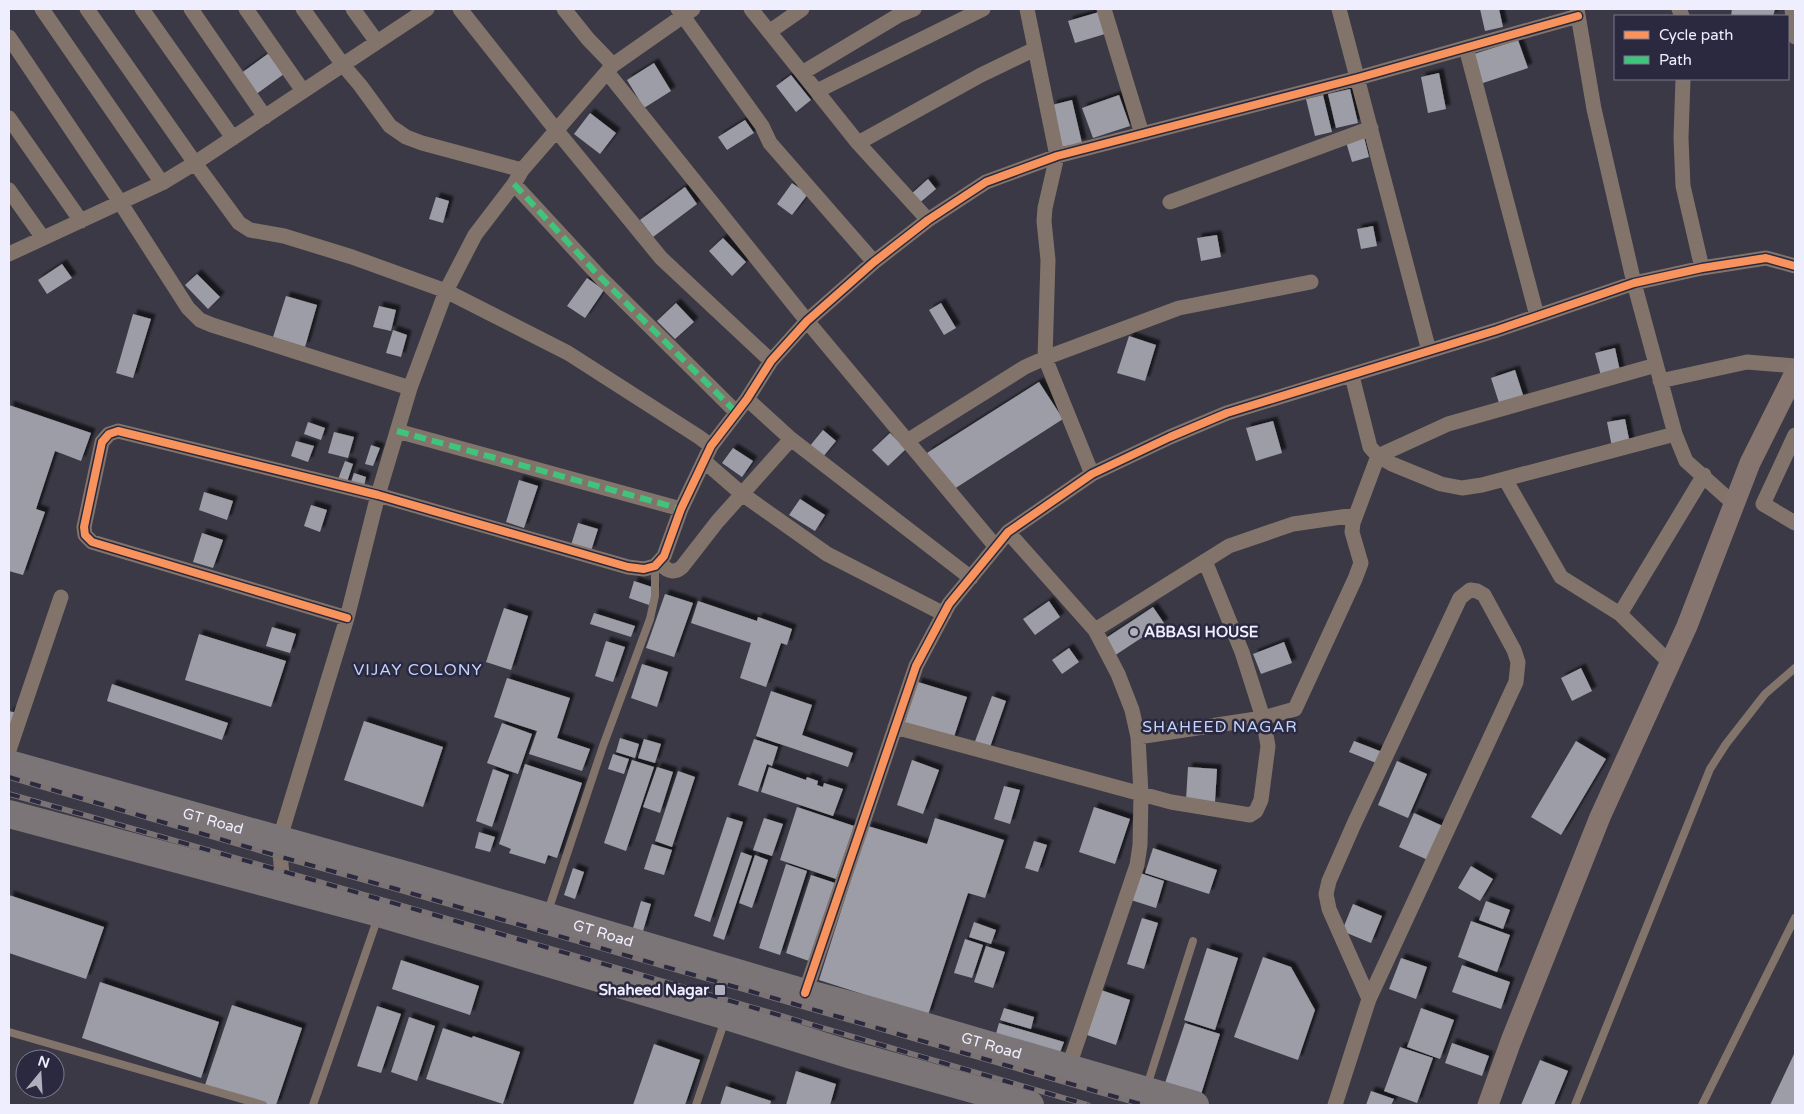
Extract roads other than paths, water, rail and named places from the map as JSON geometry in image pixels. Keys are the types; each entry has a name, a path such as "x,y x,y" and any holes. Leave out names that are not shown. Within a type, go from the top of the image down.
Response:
{"highway":[{"name":"GT Road","path":"9,764 416,878 805,994 874,1012 1195,1105"},
{"path":"9,814 379,913 727,1016 848,1054 1030,1105"}],"street":[{"path":"42,9 162,183"},
{"path":"87,9 239,223 250,230 284,236 352,257 446,291 568,353 700,437 711,446"},
{"path":"142,9 233,138"},
{"path":"191,9 265,117"},
{"path":"246,9 303,91"},
{"path":"303,9 390,126 406,137 422,143 522,170"},
{"path":"353,9 377,42"},
{"path":"9,254 162,183 377,42 406,14 427,9"},
{"path":"460,9 661,258 771,361"},
{"path":"564,9 807,321 996,546"},
{"path":"750,9 858,143 928,220"},
{"path":"769,32 802,9"},
{"path":"802,73 899,15 914,9"},
{"path":"816,91 984,9"},
{"path":"1027,9 1057,156 1045,214 1048,260 1044,358 1092,474"},
{"path":"1104,9 1142,134"},
{"path":"1339,9 1429,351"},
{"path":"1792,9 1795,37"},
{"path":"283,887 279,841 347,618 378,495 410,388 446,291 475,235 514,184 522,170 610,68 685,11 762,126 770,143 874,262"},
{"path":"347,618 92,542 85,535 84,527 102,442 109,434 118,431 378,495 628,568 644,569 657,564 664,556 681,509 711,446 747,399 771,361 807,321 874,262 928,220 986,182 1057,156 1358,78 1466,48 1578,12 1594,110 1634,283 1675,434 1686,461 1704,475 1734,504"},
{"path":"9,37 120,202 188,308 200,320 410,388"},
{"path":"1466,48 1538,316"},
{"path":"858,143 981,75 1035,49"},
{"path":"1683,80 1681,138 1683,186 1702,268"},
{"path":"9,118 81,221"},
{"path":"1170,202 1371,128"},
{"path":"514,184 600,277 736,412"},
{"path":"9,190 44,238"},
{"path":"805,994 916,666 950,604 1008,532 1092,474 1170,437 1227,413 1497,330 1634,283 1702,268 1766,258 1795,266"},
{"path":"907,441 1025,367 1044,358 1179,308 1311,282"},
{"path":"1660,380 1747,362 1795,366"},
{"path":"1138,737 1263,718 1295,709 1361,563 1352,532 1355,516 1378,456 1448,424 1656,365"},
{"path":"1488,1105 1600,817 1687,626 1750,463 1795,373"},
{"path":"1352,376 1370,446 1378,456 1392,464 1441,484 1462,488 1505,479 1675,434"},
{"path":"747,399 791,439 971,578"},
{"path":"397,431 681,509"},
{"path":"1795,435 1789,464 1763,504 1795,523"},
{"path":"657,564 671,571 677,571 682,567 717,522 791,439"},
{"path":"704,461 742,494 827,554 944,614"},
{"path":"1620,614 1704,475"},
{"path":"1505,479 1561,577 1620,614 1670,663"},
{"path":"1095,630 1229,546 1293,524 1355,516"},
{"path":"1008,532 1095,630 1118,674 1132,710 1138,737 1141,794 1140,845 1137,865 1068,1068"},
{"path":"895,727 1172,802 1250,815 1256,812 1261,800 1268,746 1263,718 1242,652 1204,561"},
{"path":"1335,1105 1369,1000 1516,682 1518,662 1514,650 1484,595 1477,591 1470,590 1460,598 1329,881 1326,894 1329,909 1369,1000"},
{"path":"9,750 61,597"}],"lane":[{"path":"546,916 650,619 655,596 657,564"},
{"path":"1575,1105 1710,769 1726,744 1765,694 1795,668"},
{"path":"313,1105 379,913"},
{"path":"1702,1105 1795,918"},
{"path":"1145,1091 1193,942"},
{"path":"696,1105 727,1016"},
{"path":"9,1032 263,1105"}],"railway":[{"path":"9,777 1144,1105"},
{"path":"9,794 414,909 1088,1105"}],"place":[{"name":"ABBASI HOUSE","path":"1134,632"},
{"name":"Shaheed Nagar","path":"720,990"}],"district":[{"name":"VIJAY COLONY","path":"418,670"},
{"name":"SHAHEED NAGAR","path":"1220,727"}]}
